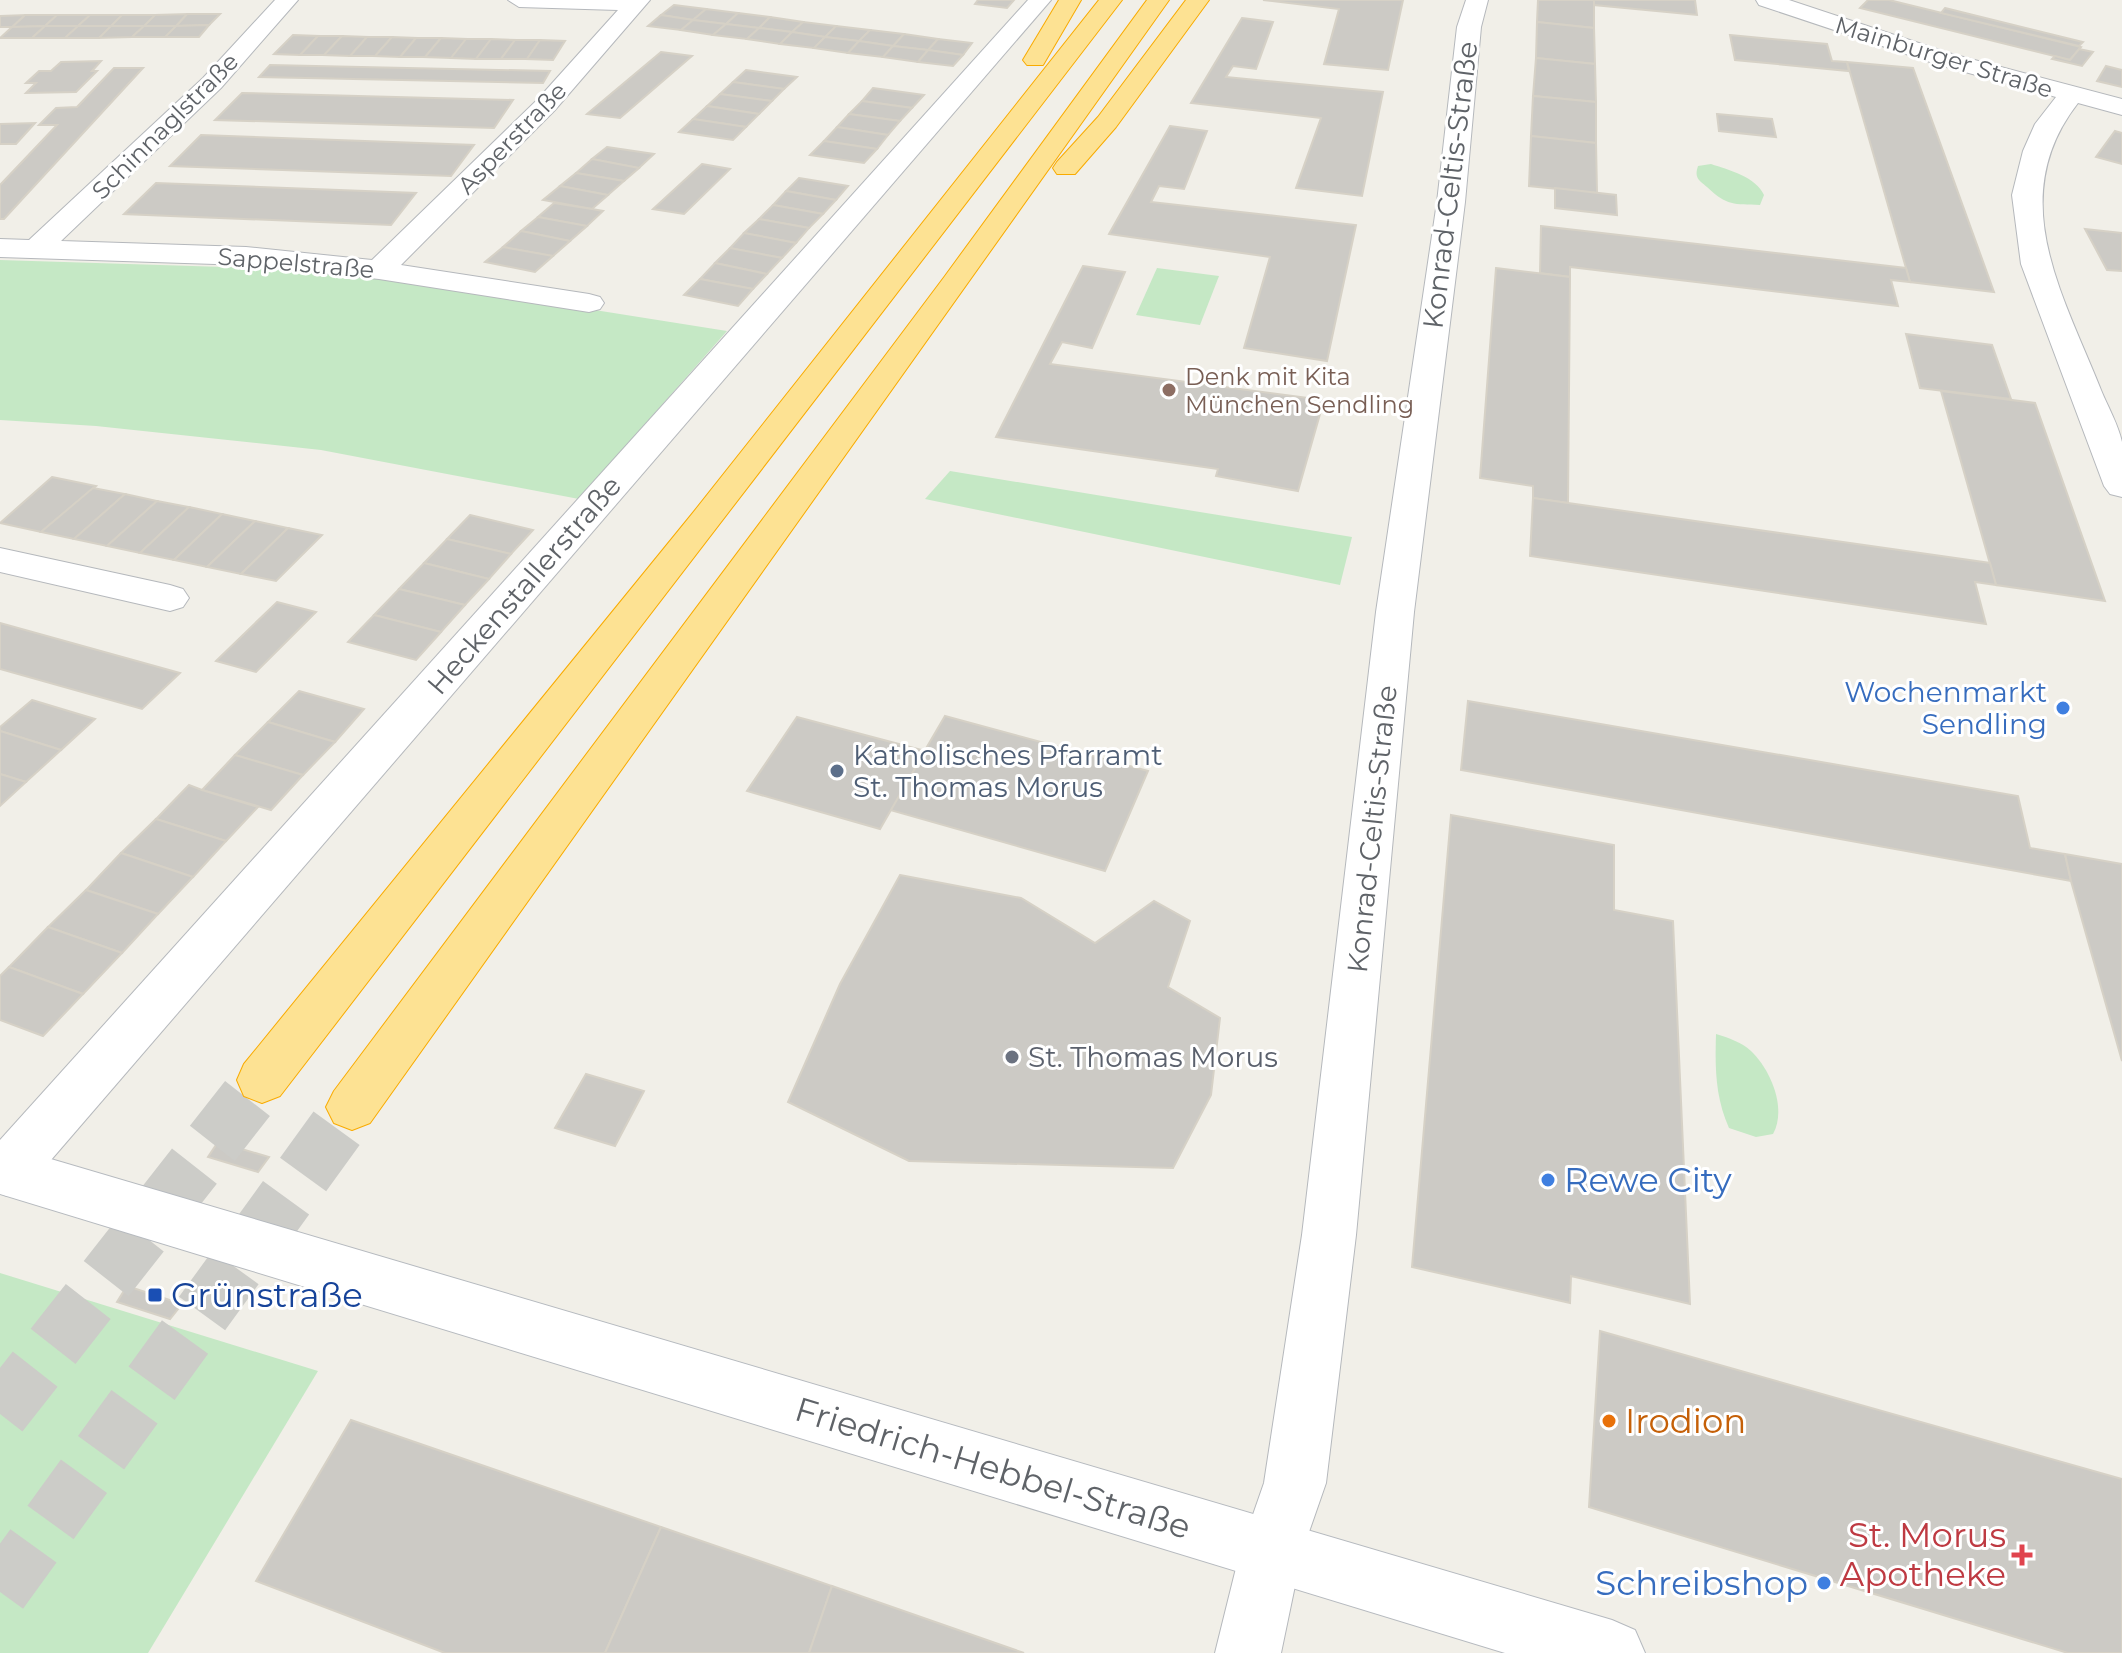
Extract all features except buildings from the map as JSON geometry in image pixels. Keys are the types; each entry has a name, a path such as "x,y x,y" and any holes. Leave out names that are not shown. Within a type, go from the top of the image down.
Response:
{"highway":[{"path":"1013,127 1022,85 1070,0"},
{"path":"262,1080 715,510 1111,0"},
{"path":"352,1107 956,282 1158,0"},
{"path":"956,282 1045,193 1107,122 1198,0"}],"street":[{"name":"Schinnaglstraße","path":"39,247 212,83 287,0"},
{"path":"519,0 637,2"},
{"name":"Heckenstallerstraße","path":"3,1170 1040,0"},
{"name":"Konrad-Celtis-Straße","path":"1248,1653 1271,1552 1295,1483 1327,1251 1405,533 1451,202 1469,27 1477,0"},
{"name":"Mainburger Straße","path":"1767,0 1930,54 2122,107"},
{"name":"Asperstraße","path":"379,270 532,119 604,43 637,2"},
{"path":"2071,95 2048,124 2036,151 2026,195 2036,264 2122,486"},
{"name":"Sappelstraße","path":"0,248 246,256 379,270 589,303"},
{"path":"3,563 170,598"},
{"name":"Friedrich-Hebbel-Straße","path":"3,1170 1612,1653"}],"green space":[{"path":"1711,164 1755,183 1764,195 1760,205 1731,203 1714,193 1697,176 1698,166"},
{"path":"0,260 256,268 400,279 727,331 579,499 321,450 96,426 0,420"},
{"path":"1157,268 1219,276 1200,325 1136,315"},
{"path":"950,471 1352,537 1340,585 925,499"},
{"path":"1716,1034 1747,1048 1765,1068 1777,1102 1777,1124 1773,1134 1756,1137 1729,1128 1718,1093"},
{"path":"0,1273 318,1371 148,1653 0,1653"}],"tunnel":[{"path":"0,1414 262,1080"},
{"path":"0,1592 352,1107"}],"place":[{"name":"Denk mit Kita München Sendling","path":"1169,390"},
{"name":"Wochenmarkt Sendling","path":"2063,708"},
{"name":"Katholisches Pfarramt St. Thomas Morus","path":"837,771"},
{"name":"St. Thomas Morus","path":"1012,1057"},
{"name":"Rewe City","path":"1548,1180"},
{"name":"Grünstraße","path":"155,1295"},
{"name":"Irodion","path":"1609,1421"},
{"name":"St. Morus Apotheke","path":"2022,1555"},
{"name":"Schreibshop","path":"1824,1583"}]}
